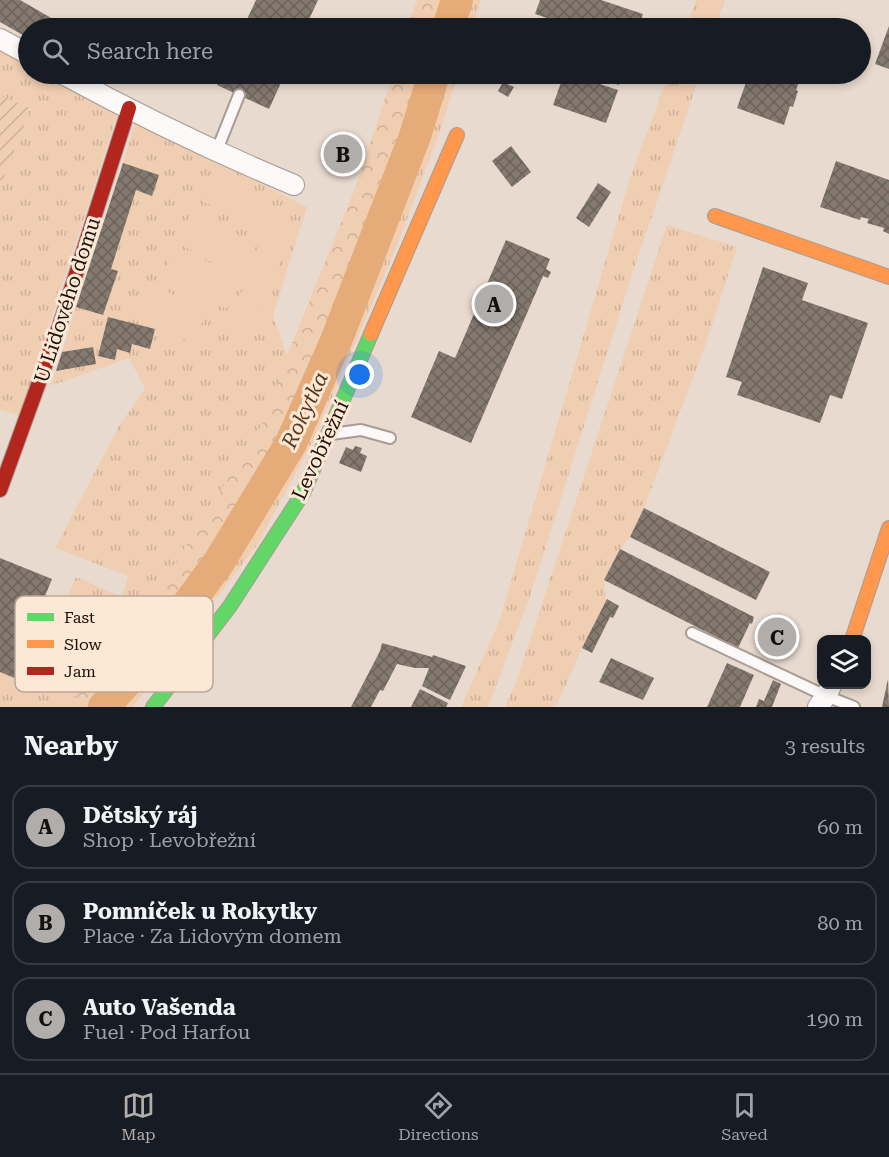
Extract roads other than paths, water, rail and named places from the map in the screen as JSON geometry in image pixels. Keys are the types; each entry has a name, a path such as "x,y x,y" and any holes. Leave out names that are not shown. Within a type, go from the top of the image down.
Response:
{"street":[{"path":"0,39 18,49"},
{"path":"82,84 246,165 294,184"},
{"name":"U Lidového domu","path":"0,490 52,348 129,108"},
{"name":"Levobřežní","path":"213,628 230,606 303,493 457,135"},
{"path":"715,216 889,277"},
{"path":"853,635 889,528"},
{"name":"Levobřežní","path":"153,707 164,692"}],"lane":[{"path":"217,150 239,95"},
{"path":"328,434 361,430 390,438"},
{"path":"692,633 854,707"}],"waterway":[{"name":"Rokytka","path":"451,18 457,0"},
{"name":"Rokytka","path":"194,596 219,562 291,443 336,341 415,136 431,84"},
{"name":"Rokytka","path":"104,707 117,692"}],"place":[{"name":"Pomníček u Rokytky","path":"343,154"},
{"name":"Dětský ráj","path":"494,304"},
{"name":"Auto Vašenda","path":"777,637"}]}
